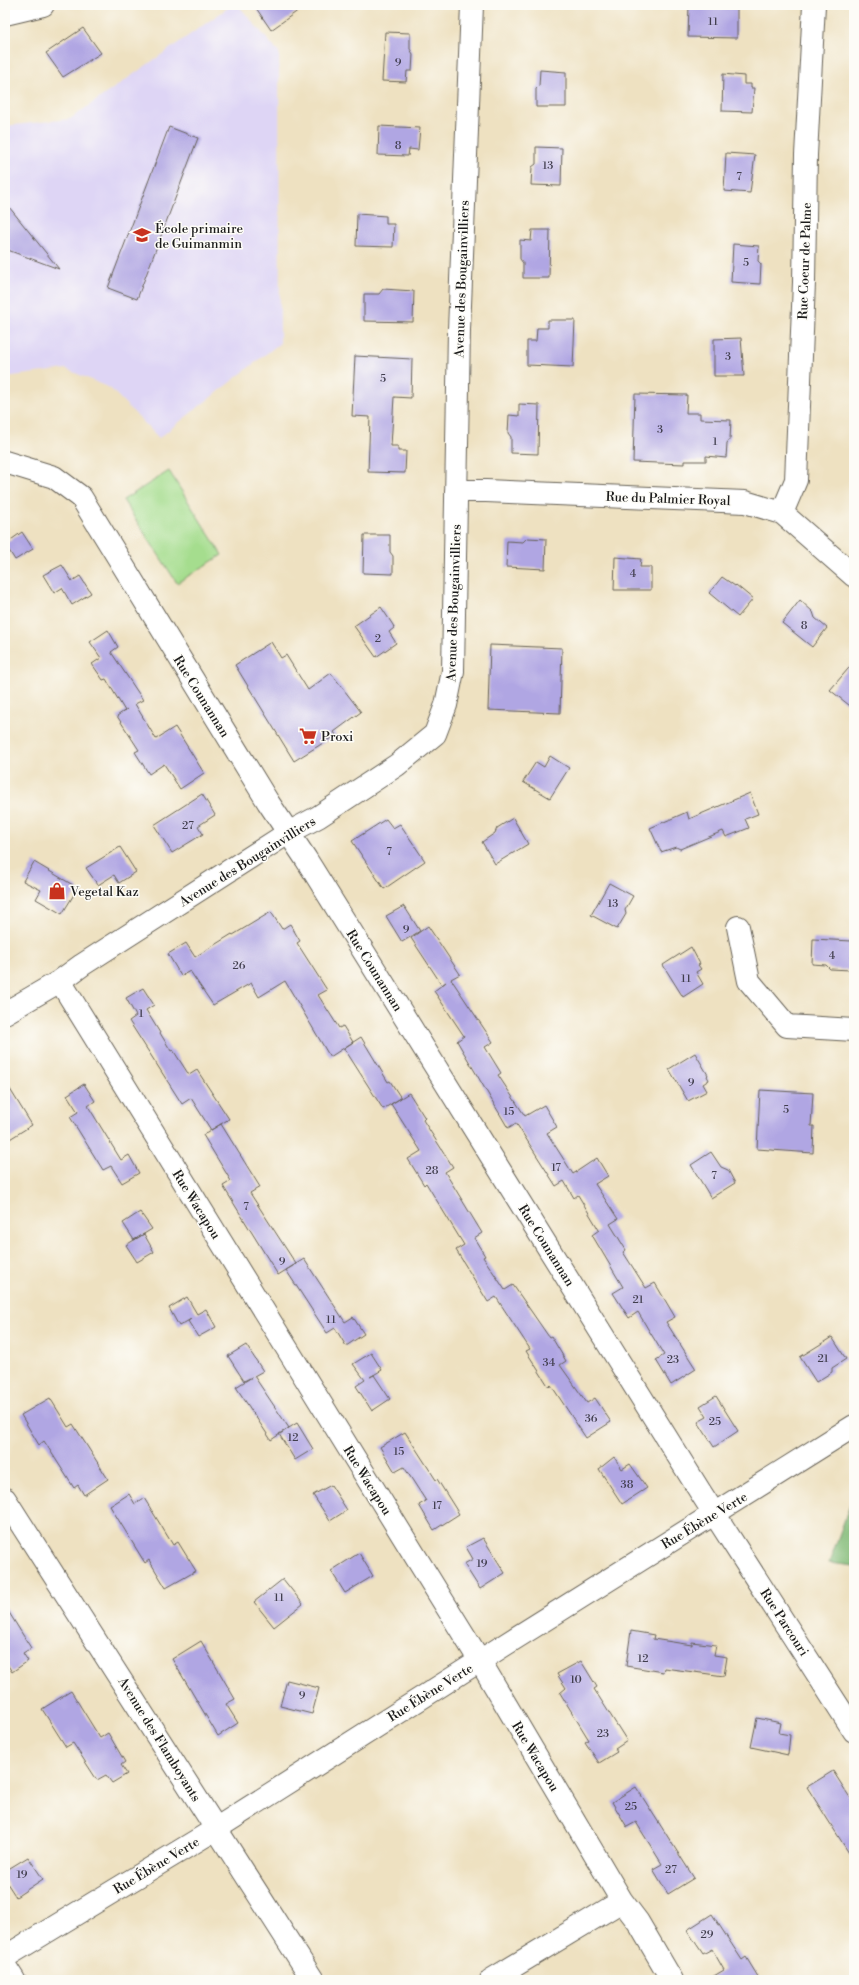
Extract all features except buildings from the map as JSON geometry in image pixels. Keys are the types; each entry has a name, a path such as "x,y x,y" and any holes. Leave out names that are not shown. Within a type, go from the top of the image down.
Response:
{"street":[{"path":"5,14 43,5"},
{"name":"Avenue des Bougainvilliers","path":"5,1013 60,981 82,965 288,833 318,817 396,765 435,734 446,704 453,671 459,330 472,5"},
{"name":"Rue Coeur de Palme","path":"782,514 796,480 804,282 806,155 814,5"},
{"name":"Rue Counannan","path":"5,462 54,477 81,497 288,833 306,859 716,1514"},
{"name":"Rue du Palmier Royal","path":"456,491 746,502 782,514 854,576"},
{"path":"738,927 749,981 787,1026 854,1030"},
{"name":"Rue Wacapou","path":"60,981 480,1661 622,1901 638,1922 672,1980"},
{"name":"Rue Ébène Verte","path":"5,1957 206,1835 215,1827 854,1426"},
{"name":"Avenue des Flamboyants","path":"5,1499 313,1980"},
{"name":"Rue Parcouri","path":"716,1514 854,1730"},
{"path":"491,1980 602,1911 622,1901"},
{"path":"5,1966 14,1980"}],"shaded area":[{"name":"École primaire de Guimanmin","path":"232,5 238,5 279,53 280,343 159,438 110,388 66,369 5,377 5,126 70,119"}],"green space":[{"path":"169,471 222,555 177,583 123,500"},
{"path":"854,1494 854,1566 829,1563"}],"place":[{"name":"École primaire de Guimanmin","path":"142,235"},
{"name":"Proxi","path":"308,736"},
{"name":"Vegetal Kaz","path":"57,891"}]}
